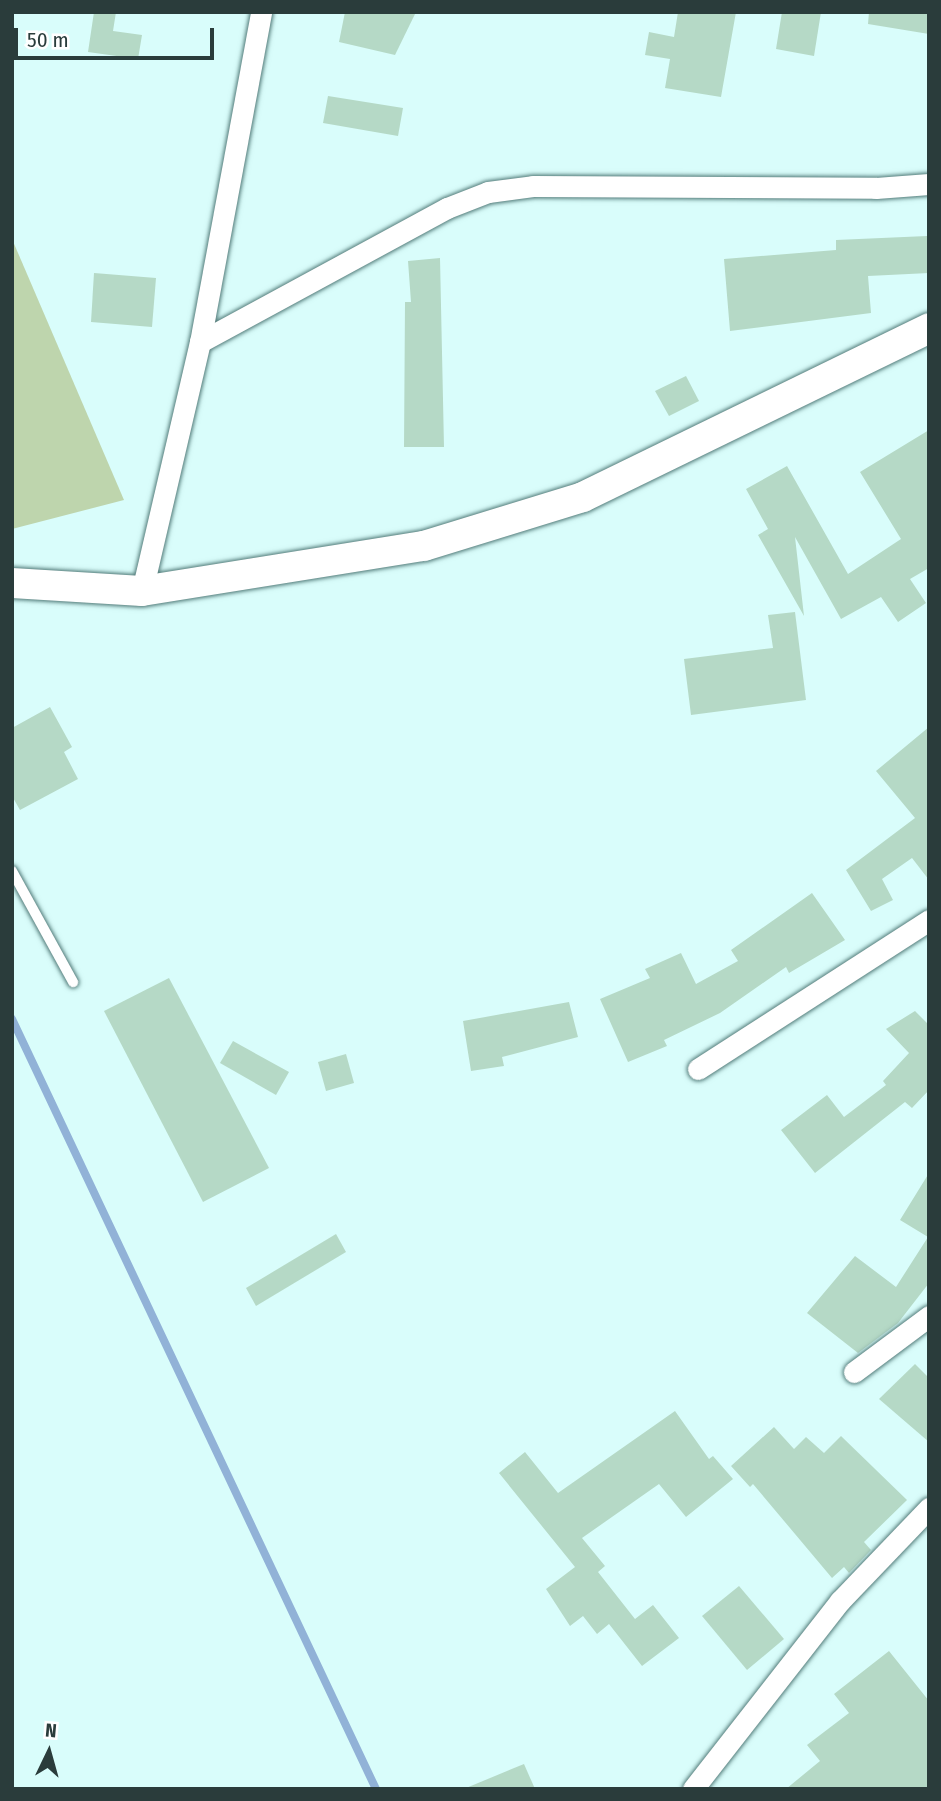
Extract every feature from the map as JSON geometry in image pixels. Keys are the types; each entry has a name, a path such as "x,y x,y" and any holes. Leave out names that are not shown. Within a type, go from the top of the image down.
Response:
{"main road":[{"path":"12,583 142,591 424,546 583,497 929,328"}],"street":[{"path":"142,591 200,342 261,12"},
{"path":"200,342 447,208 488,192 533,186 876,188 929,184"},
{"path":"698,1069 929,920"},
{"path":"854,1372 929,1316"},
{"path":"693,1789 840,1601 929,1508"}],"lane":[{"path":"12,871 73,982"}],"green space":[{"path":"12,239 124,500 12,529"}],"building":[{"path":"94,12 116,12 113,31 142,35 138,59 88,52"},
{"path":"345,12 416,12 395,55 339,42"},
{"path":"678,12 736,12 721,97 665,88 670,59 645,55 649,32 674,37"},
{"path":"782,12 821,12 814,56 776,49"},
{"path":"869,12 929,12 929,34 868,24"},
{"path":"328,96 403,108 398,136 323,123"},
{"path":"927,236 929,273 868,276 871,313 730,331 724,259 836,250 836,240"},
{"path":"440,258 444,447 404,447 405,302 411,302 408,261"},
{"path":"94,273 156,278 152,327 91,322"},
{"path":"686,376 699,401 669,416 655,391"},
{"path":"929,430 929,568 910,579 926,603 898,622 881,597 841,619 795,537 804,616 758,535 768,529 746,489 787,466 848,574 901,539 860,472"},
{"path":"795,612 806,700 691,715 684,659 773,648 768,615"},
{"path":"50,707 72,747 64,752 78,779 20,810 12,796 12,728"},
{"path":"929,727 929,880 912,858 882,879 893,900 871,911 846,870 915,818 876,771"},
{"path":"812,893 845,940 789,973 786,967 720,1013 664,1040 667,1046 628,1062 600,999 650,978 645,969 681,953 696,984 738,961 731,950"},
{"path":"169,978 269,1168 203,1202 104,1011"},
{"path":"569,1002 578,1037 502,1057 504,1066 471,1071 463,1021"},
{"path":"915,1011 929,1025 929,1090 912,1108 905,1102 815,1173 781,1130 827,1095 844,1117 886,1085 883,1081 909,1053 886,1029"},
{"path":"233,1041 289,1072 276,1095 220,1063"},
{"path":"346,1054 354,1083 326,1091 318,1062"},
{"path":"929,1173 929,1283 898,1323 858,1353 807,1313 855,1256 896,1287 928,1237 900,1220"},
{"path":"336,1234 346,1252 256,1306 246,1288"},
{"path":"915,1364 929,1378 929,1442 879,1399"},
{"path":"675,1411 709,1459 713,1456 733,1479 686,1517 659,1484 582,1538 605,1566 598,1572 635,1619 653,1605 679,1638 642,1666 609,1624 597,1634 583,1616 570,1626 546,1589 575,1567 499,1473 525,1452 558,1493"},
{"path":"774,1427 794,1449 806,1437 824,1453 841,1436 907,1500 864,1542 871,1550 849,1573 844,1567 832,1578 753,1484 750,1487 731,1466"},
{"path":"739,1586 784,1639 747,1670 702,1616"},
{"path":"889,1651 929,1701 929,1789 786,1789 820,1761 807,1745 849,1713 834,1694"},
{"path":"524,1764 535,1789 466,1789 466,1788"}],"waterway":[{"path":"12,1019 376,1789"}]}
